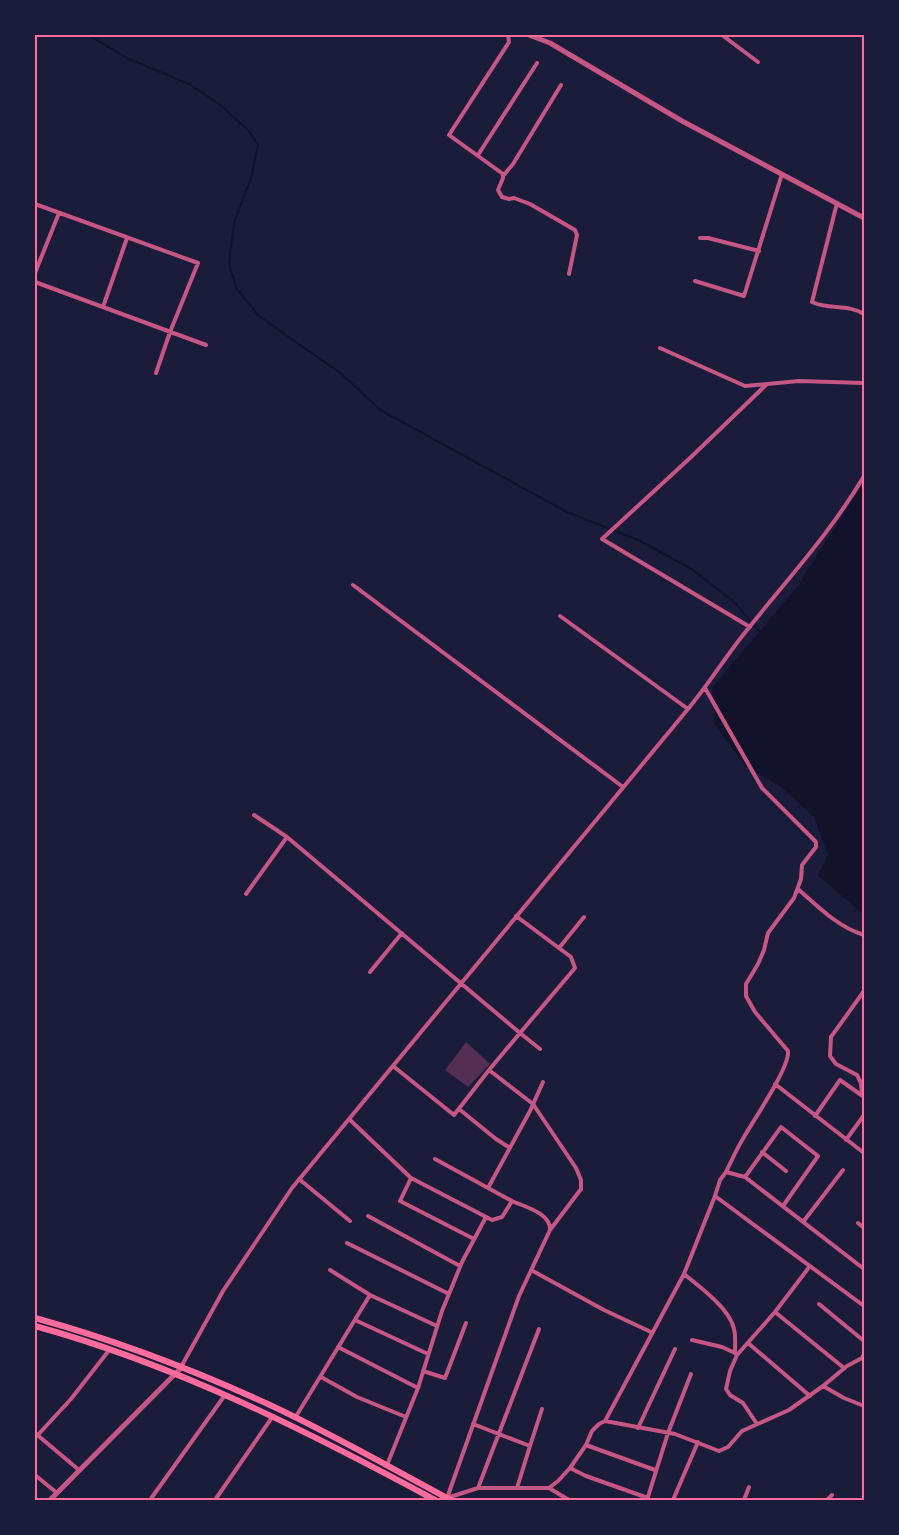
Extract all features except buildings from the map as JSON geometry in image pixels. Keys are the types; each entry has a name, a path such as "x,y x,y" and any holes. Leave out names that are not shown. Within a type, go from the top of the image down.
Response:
{"main road":[{"path":"35,1318 84,1331 181,1368 269,1405 448,1499"},
{"path":"35,1326 82,1338 175,1373 226,1395 273,1416 435,1500"}],"street":[{"path":"503,176 503,174 478,155 449,135 509,42 508,35"},
{"path":"528,35 539,37 689,125 864,218"},
{"path":"722,35 758,62"},
{"path":"478,155 537,63"},
{"path":"561,85 513,164 503,176 498,190 502,197 514,198 530,204 575,230 577,235 568,274"},
{"path":"695,281 744,296 782,174"},
{"path":"837,203 812,302 821,306 858,310 864,314"},
{"path":"35,204 198,263 170,332 156,373"},
{"path":"35,273 59,213"},
{"path":"102,307 127,238"},
{"path":"700,238 708,238 759,251"},
{"path":"35,282 206,345"},
{"path":"660,348 745,386 800,381 864,383"},
{"path":"750,627 602,540 767,384"},
{"path":"50,1500 181,1368 223,1291 299,1179 705,688 750,627 812,550 864,476"},
{"path":"354,585 624,787"},
{"path":"560,616 688,709"},
{"path":"548,1488 558,1481 570,1468 586,1445 592,1431 605,1421 684,1274 720,1180 789,1057 788,1051 755,1012 746,996 746,984 758,964 768,933 794,898 801,878 802,865 816,847 816,842 762,788 705,688"},
{"path":"254,815 287,837 540,1049"},
{"path":"246,894 287,837"},
{"path":"798,888 823,912 853,932 864,936"},
{"path":"392,1066 454,1115 459,1109 489,1070 575,968 571,957 516,916"},
{"path":"559,948 584,917"},
{"path":"370,972 402,932"},
{"path":"863,1096 861,1083 857,1076 836,1064 830,1056 831,1037 864,991"},
{"path":"448,1499 519,1296 550,1230 582,1189 581,1180 533,1104 489,1070"},
{"path":"815,1116 840,1080 863,1096"},
{"path":"488,1188 543,1082"},
{"path":"775,1084 864,1153"},
{"path":"459,1109 510,1148"},
{"path":"846,1140 864,1114"},
{"path":"349,1119 411,1178 486,1217 492,1220 502,1217 512,1201"},
{"path":"744,1177 781,1127 818,1156 782,1206"},
{"path":"762,1152 786,1171"},
{"path":"435,1159 538,1213 547,1219 550,1224 550,1230"},
{"path":"804,1222 843,1170"},
{"path":"726,1172 744,1177 864,1269"},
{"path":"411,1178 400,1201 474,1240"},
{"path":"299,1179 350,1221"},
{"path":"715,1196 864,1306"},
{"path":"368,1216 460,1266"},
{"path":"386,1465 418,1388 437,1326 460,1266 486,1217"},
{"path":"858,1223 864,1228"},
{"path":"347,1243 449,1294"},
{"path":"736,1354 775,1312 810,1266"},
{"path":"330,1270 370,1295 437,1326"},
{"path":"531,1270 604,1310 652,1332"},
{"path":"684,1274 716,1301 734,1327 736,1354 726,1389 730,1395 743,1403 757,1424"},
{"path":"296,1418 370,1295"},
{"path":"819,1304 864,1341"},
{"path":"775,1312 844,1368"},
{"path":"355,1320 428,1354"},
{"path":"423,1371 445,1378 466,1323"},
{"path":"478,1488 539,1329"},
{"path":"692,1340 722,1347 736,1354"},
{"path":"748,1343 810,1396"},
{"path":"338,1347 418,1388"},
{"path":"79,1470 36,1435 71,1399 110,1349"},
{"path":"638,1428 674,1349"},
{"path":"605,1421 675,1434 719,1451 728,1447 742,1431 789,1410 810,1396 844,1368 863,1357"},
{"path":"570,1468 647,1499 668,1433 691,1374"},
{"path":"320,1377 357,1397 406,1417"},
{"path":"823,1386 844,1398 864,1406"},
{"path":"150,1500 226,1395"},
{"path":"517,1488 542,1409"},
{"path":"215,1500 273,1416"},
{"path":"473,1424 530,1446"},
{"path":"673,1500 698,1442"},
{"path":"586,1445 655,1470"},
{"path":"35,1474 57,1493"},
{"path":"749,1487 744,1499 750,1500"},
{"path":"448,1499 478,1488 548,1488 569,1500"},
{"path":"827,1500 832,1495"}],"shaded area":[{"path":"864,482 864,915 818,875 828,855 814,817 780,786 746,767 715,725 712,688 797,587"}],"waterway":[{"path":"88,35 129,59 189,84 218,103 249,131 258,145 251,178 234,223 229,264 237,289 259,316 340,373 382,411 567,512 638,540 690,568 734,602 760,632"}]}
